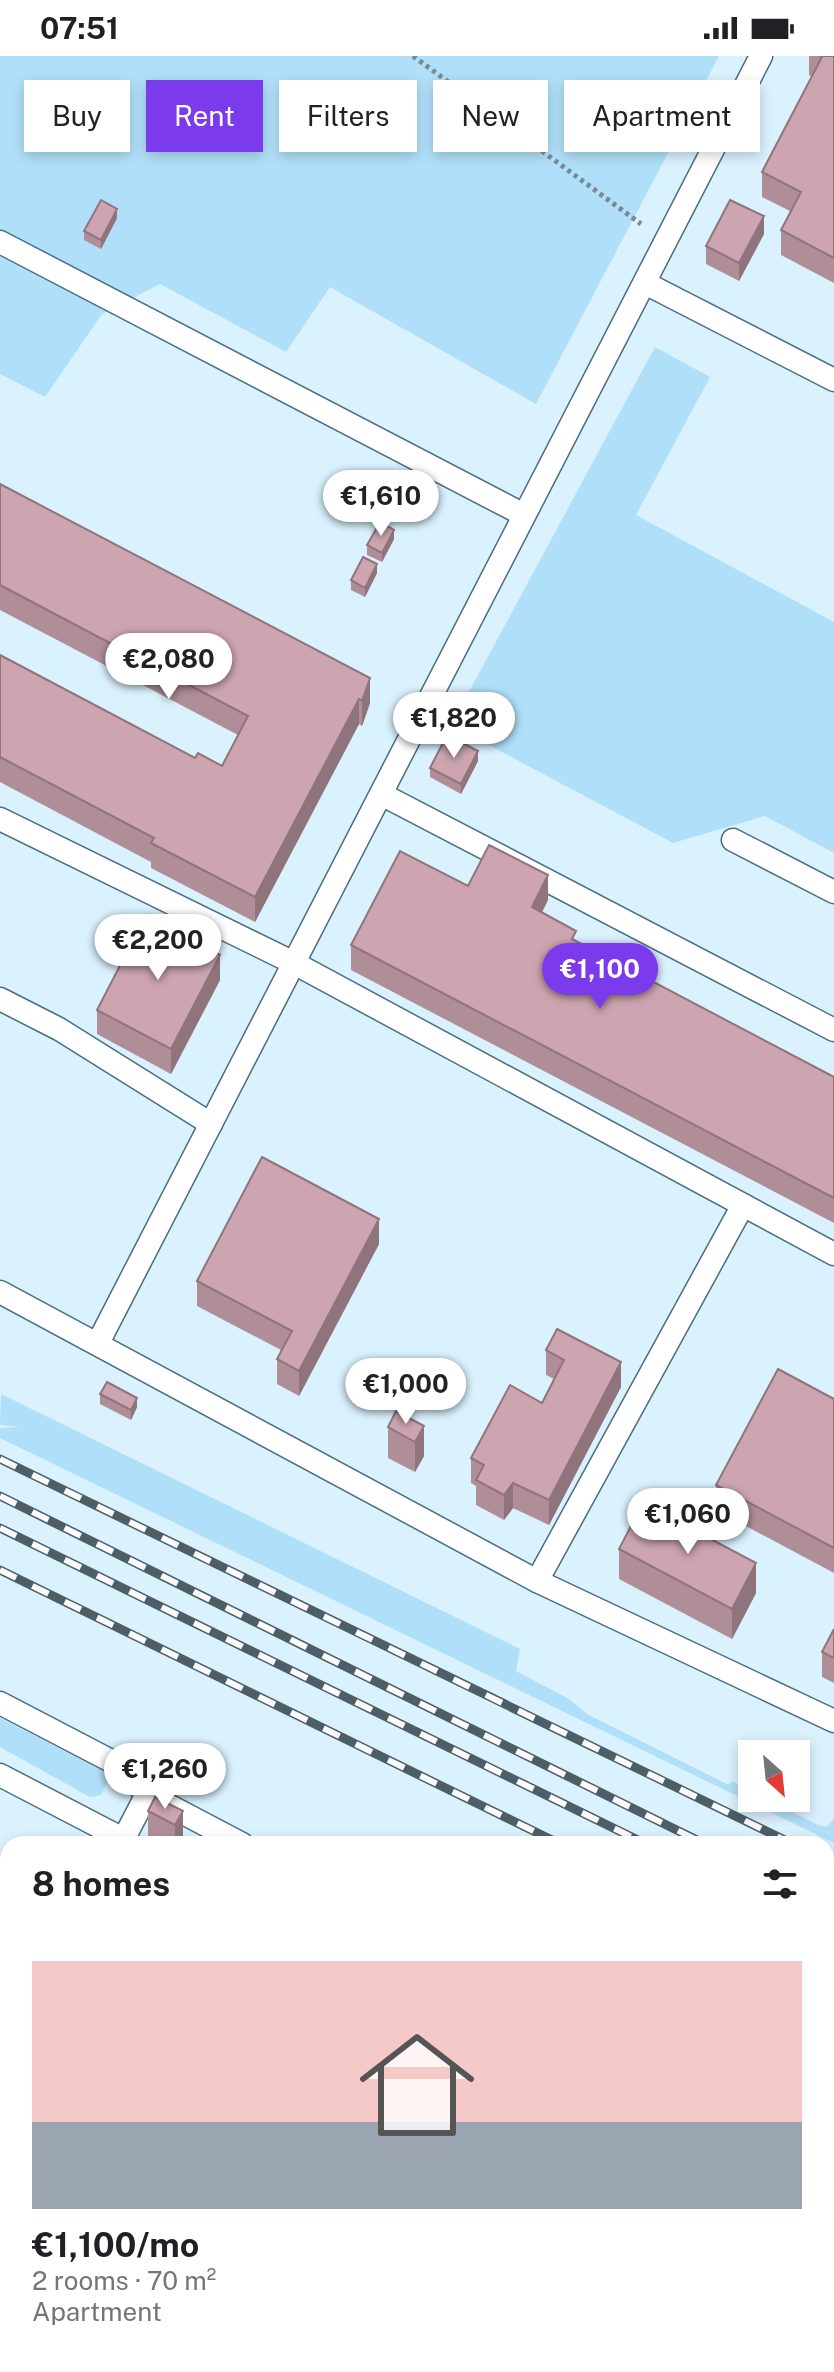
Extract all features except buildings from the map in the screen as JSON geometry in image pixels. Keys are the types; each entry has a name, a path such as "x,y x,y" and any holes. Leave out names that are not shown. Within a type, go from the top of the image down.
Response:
{"lane":[{"path":"98,1343 761,56"},
{"path":"0,242 524,515"},
{"path":"645,283 834,380"},
{"path":"381,794 834,1030"},
{"path":"0,819 294,963 834,1254"},
{"path":"733,840 834,892"},
{"path":"0,999 59,1029 211,1124"},
{"path":"537,1581 743,1205"},
{"path":"0,1292 537,1581 834,1721"},
{"path":"0,1703 115,1763 147,1794 227,1836"},
{"path":"0,1775 113,1836"},
{"path":"125,1836 147,1794"}],"path":[{"path":"413,56 665,242"}],"shaded area":[{"path":"0,56 719,56 706,80 564,80 564,152 669,152 536,404 330,287 286,352 160,284 102,314 45,397 0,374"},
{"path":"655,347 710,377 636,515 834,622 834,853 765,816 673,843 451,725"},
{"path":"1,1394 520,1649 516,1671 569,1699 587,1714 729,1785 732,1781 738,1784 738,1796 0,1438 0,1428 20,1427 0,1425"},
{"path":"0,1718 111,1775 101,1795 90,1797 0,1747"},
{"path":"770,1812 792,1812 827,1827 834,1818 834,1836 820,1836"}],"railway":[{"path":"0,1459 777,1836"},
{"path":"0,1496 689,1836"},
{"path":"0,1528 630,1836"},
{"path":"0,1570 544,1836"}]}
